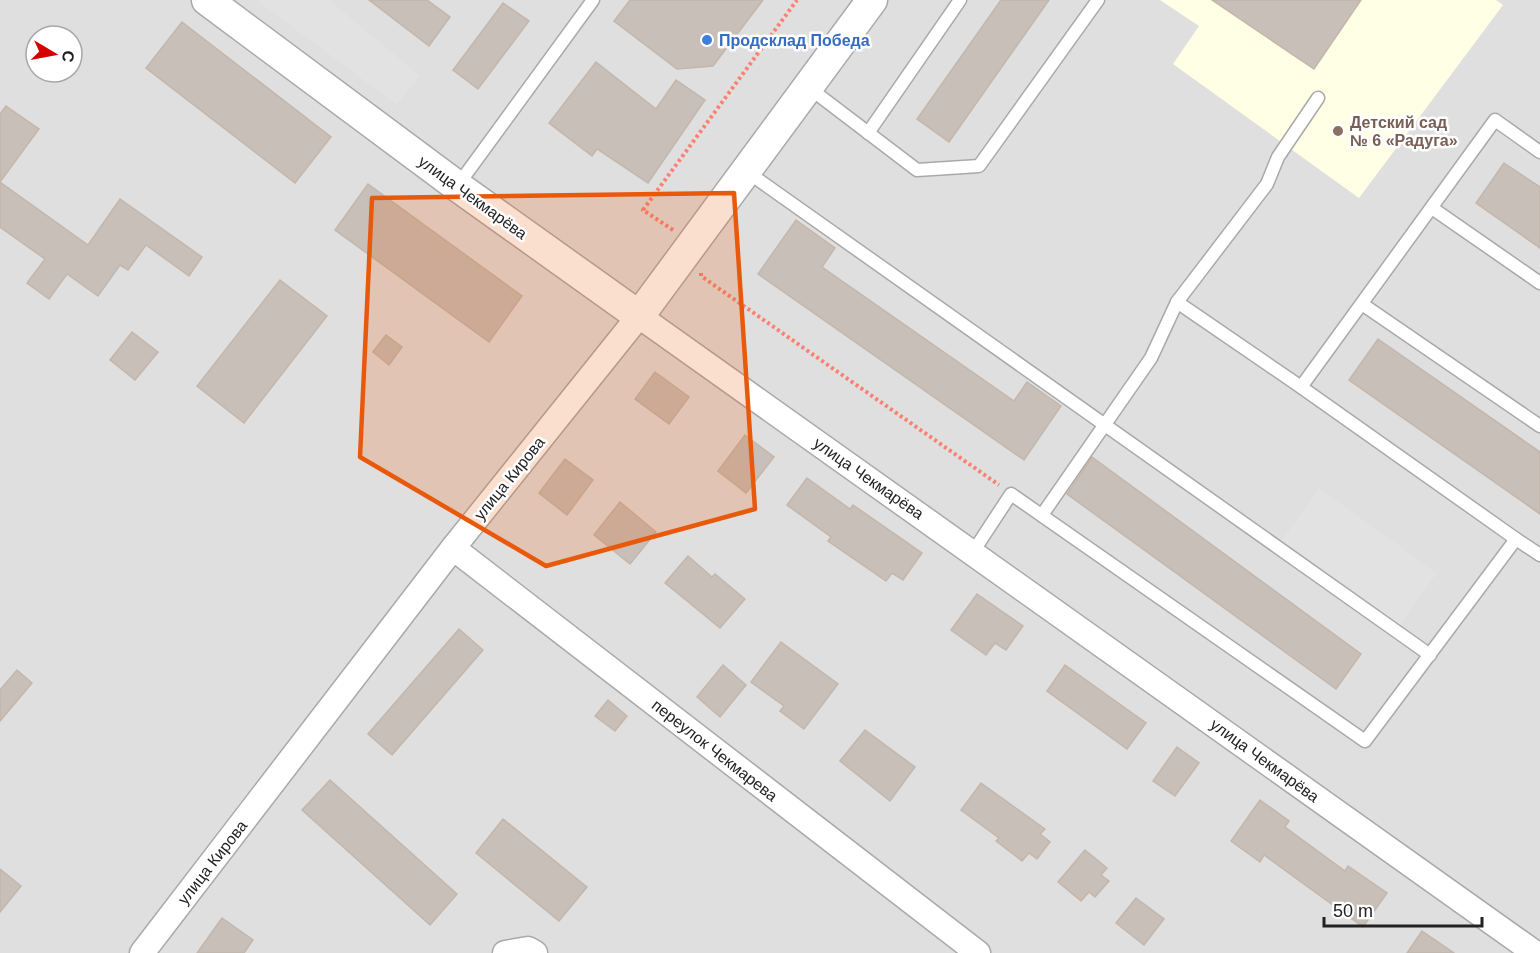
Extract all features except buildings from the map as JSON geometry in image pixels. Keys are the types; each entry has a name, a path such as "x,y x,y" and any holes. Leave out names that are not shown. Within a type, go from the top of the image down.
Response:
{"street":[{"name":"улица Кирова","path":"142,953 453,548 639,316 873,0"},
{"name":"улица Чекмарёва","path":"219,3 457,186 1535,953"},
{"name":"переулок Чекмарева","path":"453,548 978,953"},
{"path":"505,952 528,949 535,953"}],"lane":[{"path":"457,186 593,0"},
{"path":"868,133 960,0"},
{"path":"808,87 916,170 979,166 1098,0"},
{"path":"1042,515 1151,358 1176,302 1267,184 1278,157 1318,99"},
{"path":"1301,387 1495,120 1540,152"},
{"path":"746,171 1430,655"},
{"path":"1432,208 1540,283"},
{"path":"1176,302 1540,555"},
{"path":"1362,304 1540,426"},
{"path":"973,552 1011,494 1365,741 1516,539"}],"path":[{"path":"797,0 643,210 702,249 701,276 1011,494"}],"highlighted area":[{"path":"734,193 755,509 546,566 360,457 372,198"}],"shaded area":[{"path":"0,0 1540,0 1540,953 0,953"},
{"path":"256,0 329,0 420,76 397,105"},
{"name":"Детский сад № 6 «Радуга»","path":"1160,0 1496,0 1503,5 1359,198 1173,64 1199,26"},
{"path":"1319,488 1437,573 1398,628 1280,543"}],"place":[{"name":"Продсклад Победа","path":"707,40"},
{"name":"Детский сад № 6 «Радуга»","path":"1338,131"}]}
